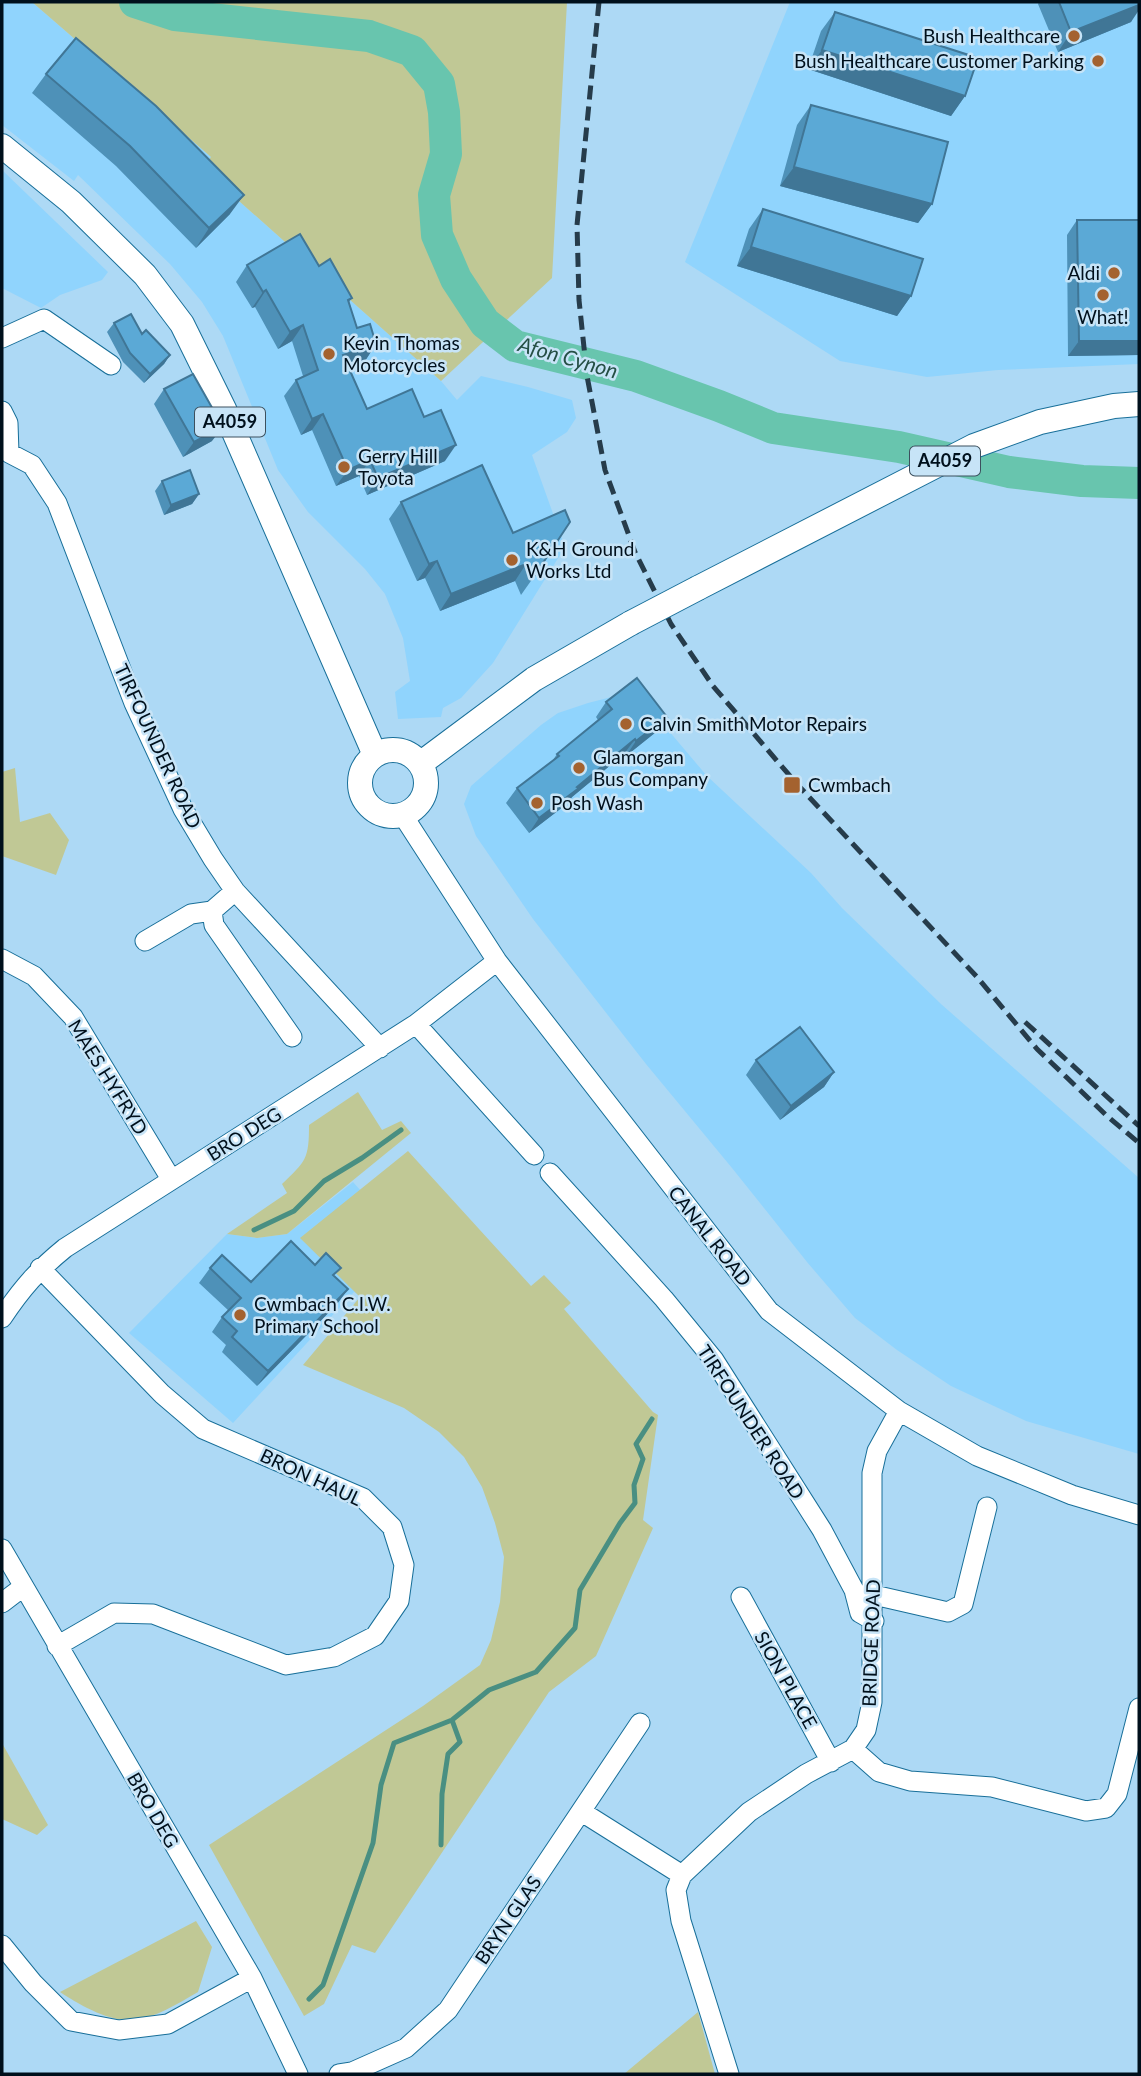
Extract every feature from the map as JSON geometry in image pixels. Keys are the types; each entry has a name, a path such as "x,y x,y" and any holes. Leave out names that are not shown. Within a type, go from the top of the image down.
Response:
{"main road":[{"name":"A4059","path":"2,146 90,220 145,275 182,324 224,409 375,755"},
{"name":"A4059","path":"420,764 534,679 631,623 974,446 1040,422 1114,406 1139,404"},
{"path":"394,750 404,752 420,764 426,783 424,794 412,810 392,816 382,814 366,801 360,781 367,762 375,755 394,750"}],"street":[{"path":"2,338 44,319 111,365"},
{"name":"TIRFOUNDER ROAD","path":"2,411 8,423 5,453 32,465 57,503 134,703 183,809 235,891 380,1048"},
{"name":"CANAL ROAD","path":"402,814 497,961 769,1311 899,1411 977,1456 1072,1495 1139,1515"},
{"path":"145,942 191,914 212,911 235,891"},
{"path":"212,911 214,925 292,1037"},
{"name":"MAES HYFRYD","path":"2,959 34,976 73,1017 171,1179"},
{"name":"BRO DEG","path":"2,1318 40,1268 65,1248 380,1048 416,1024 497,961"},
{"path":"416,1024 534,1155"},
{"name":"TIRFOUNDER ROAD","path":"550,1172 664,1299 714,1360 822,1530 854,1590 860,1613 874,1621"},
{"name":"BRON HAUL","path":"40,1268 162,1394 203,1429 363,1498 392,1527 404,1565 399,1601 375,1636 334,1657 286,1665 153,1614 114,1613 57,1646"},
{"name":"BRIDGE ROAD","path":"853,1749 866,1730 872,1702 873,1474 877,1451 899,1411"},
{"path":"874,1595 948,1612 963,1604 987,1507"},
{"name":"BRO DEG","path":"2,1549 252,1978 298,2074"},
{"path":"2,1604 23,1587"},
{"name":"SION PLACE","path":"741,1597 831,1762"},
{"path":"729,2074 681,1921 676,1890 682,1875 749,1812 806,1774 853,1749 879,1772 910,1781 992,1787 1086,1811 1106,1808 1117,1794 1139,1708"},
{"name":"BRYN GLAS","path":"339,2074 352,2072 406,2048 448,2010 640,1723"},
{"path":"582,1812 682,1875"},
{"path":"2,1945 33,1983 71,2021 118,2030 168,2024 252,1978"}],"shaded area":[{"path":"2,2 32,2 211,157 202,168 441,381 457,400 481,376 572,400 576,418 567,432 532,455 565,547 493,663 461,698 443,708 441,717 398,719 395,692 410,681 403,638 385,594 365,569 308,512 278,470 223,336 202,302 170,264 78,175 74,181 2,125"},
{"path":"790,2 1139,2 1139,364 998,370 927,377 840,361 685,262"},
{"path":"2,170 108,272 102,280 60,295 41,308 2,288"},
{"path":"635,691 707,776 811,873 842,908 941,1004 1139,1178 1139,1454 1026,1421 951,1386 855,1318 646,1064 533,919 476,836 464,804 471,786 558,713"},
{"name":"Cwmbach C.I.W. Primary School","path":"353,1182 413,1249 361,1296 354,1292 233,1423 129,1333 227,1234 257,1238 287,1234"}],"green space":[{"path":"32,2 567,2 552,278 441,381 202,168 211,157"},
{"path":"15,768 20,822 50,813 69,840 56,875 2,856 2,772"},
{"path":"358,1092 382,1130 401,1121 411,1133 287,1234 257,1238 227,1234 287,1193 282,1184 305,1159 309,1125"},
{"path":"408,1151 531,1286 544,1275 571,1303 564,1309 658,1415 643,1520 653,1528 596,1656 549,1692 375,1953 352,1945 324,2004 304,2016 209,1845 423,1706 480,1665 491,1640 500,1602 504,1557 482,1487 464,1457 439,1432 404,1408 303,1365 360,1297 300,1238"},
{"path":"2,1743 48,1825 37,1835 2,1819"},
{"path":"196,1921 212,1947 198,1992 174,2006 149,2016 123,2020 94,2011 60,1992"},
{"path":"698,2012 715,2074 624,2074"}],"building":[{"path":"1059,2 1139,2 1139,5 1071,32"},
{"path":"835,12 978,58 965,96 822,50"},
{"path":"76,38 156,106 244,195 209,228 130,146 46,74"},
{"path":"811,105 948,142 932,204 794,167"},
{"path":"763,209 923,259 911,296 751,247"},
{"name":"What!","path":"1077,220 1139,220 1139,341 1079,341"},
{"path":"300,234 319,266 330,259 352,298 348,300 357,328 370,324 376,344 343,355 367,409 412,389 424,417 441,410 456,445 378,478 370,460 348,470 323,414 312,419 296,380 318,370 303,325 290,332 266,290 263,292 247,265"},
{"path":"131,314 142,334 146,330 170,355 150,374 130,353 114,323"},
{"path":"193,374 223,427 194,442 164,389"},
{"path":"482,465 513,533 565,510 570,522 533,578 526,564 451,594 437,561 429,564 401,502"},
{"path":"190,470 199,494 171,505 162,481"},
{"path":"637,678 667,717 636,741 635,739 577,787 579,788 539,818 517,788 559,756 557,754 612,709 606,702"},
{"path":"800,1027 834,1072 791,1106 756,1060"},
{"path":"291,1241 315,1265 326,1253 341,1268 333,1275 348,1289 268,1371 232,1337 237,1331 222,1317 241,1298 210,1268 222,1255 251,1282"}],"waterway":[{"name":"Afon Cynon","path":"135,2 175,15 369,36 412,51 439,84 444,112 446,154 434,195 437,235 456,279 485,323 515,346 636,376 773,428 899,447 1009,472 1082,481 1139,483"},
{"path":"254,1230 294,1211 324,1181 401,1130"},
{"path":"309,1999 323,1985 373,1843 381,1785 394,1743 452,1720 489,1690 536,1672 575,1628 580,1590 635,1503 634,1485 643,1459 636,1444 652,1419"},
{"path":"441,1845 442,1794 448,1754 460,1742 452,1720"}],"railway":[{"path":"599,2 577,225 579,300 587,376 605,470 635,552 671,624 713,686 796,783 977,977 1037,1049 1139,1143"},
{"path":"1025,1022 1139,1126"}],"place":[{"name":"Bush Healthcare","path":"1074,36"},
{"name":"Bush Healthcare Customer Parking","path":"1098,61"},
{"name":"Aldi","path":"1114,273"},
{"name":"What!","path":"1103,295"},
{"name":"Kevin Thomas Motorcycles","path":"329,354"},
{"name":"Gerry Hill Toyota","path":"344,467"},
{"name":"K&H Ground Works Ltd","path":"512,560"},
{"name":"Calvin Smith Motor Repairs","path":"626,724"},
{"name":"Glamorgan Bus Company","path":"579,768"},
{"name":"Cwmbach","path":"792,785"},
{"name":"Posh Wash","path":"537,803"},
{"name":"Cwmbach C.I.W. Primary School","path":"240,1315"}]}
